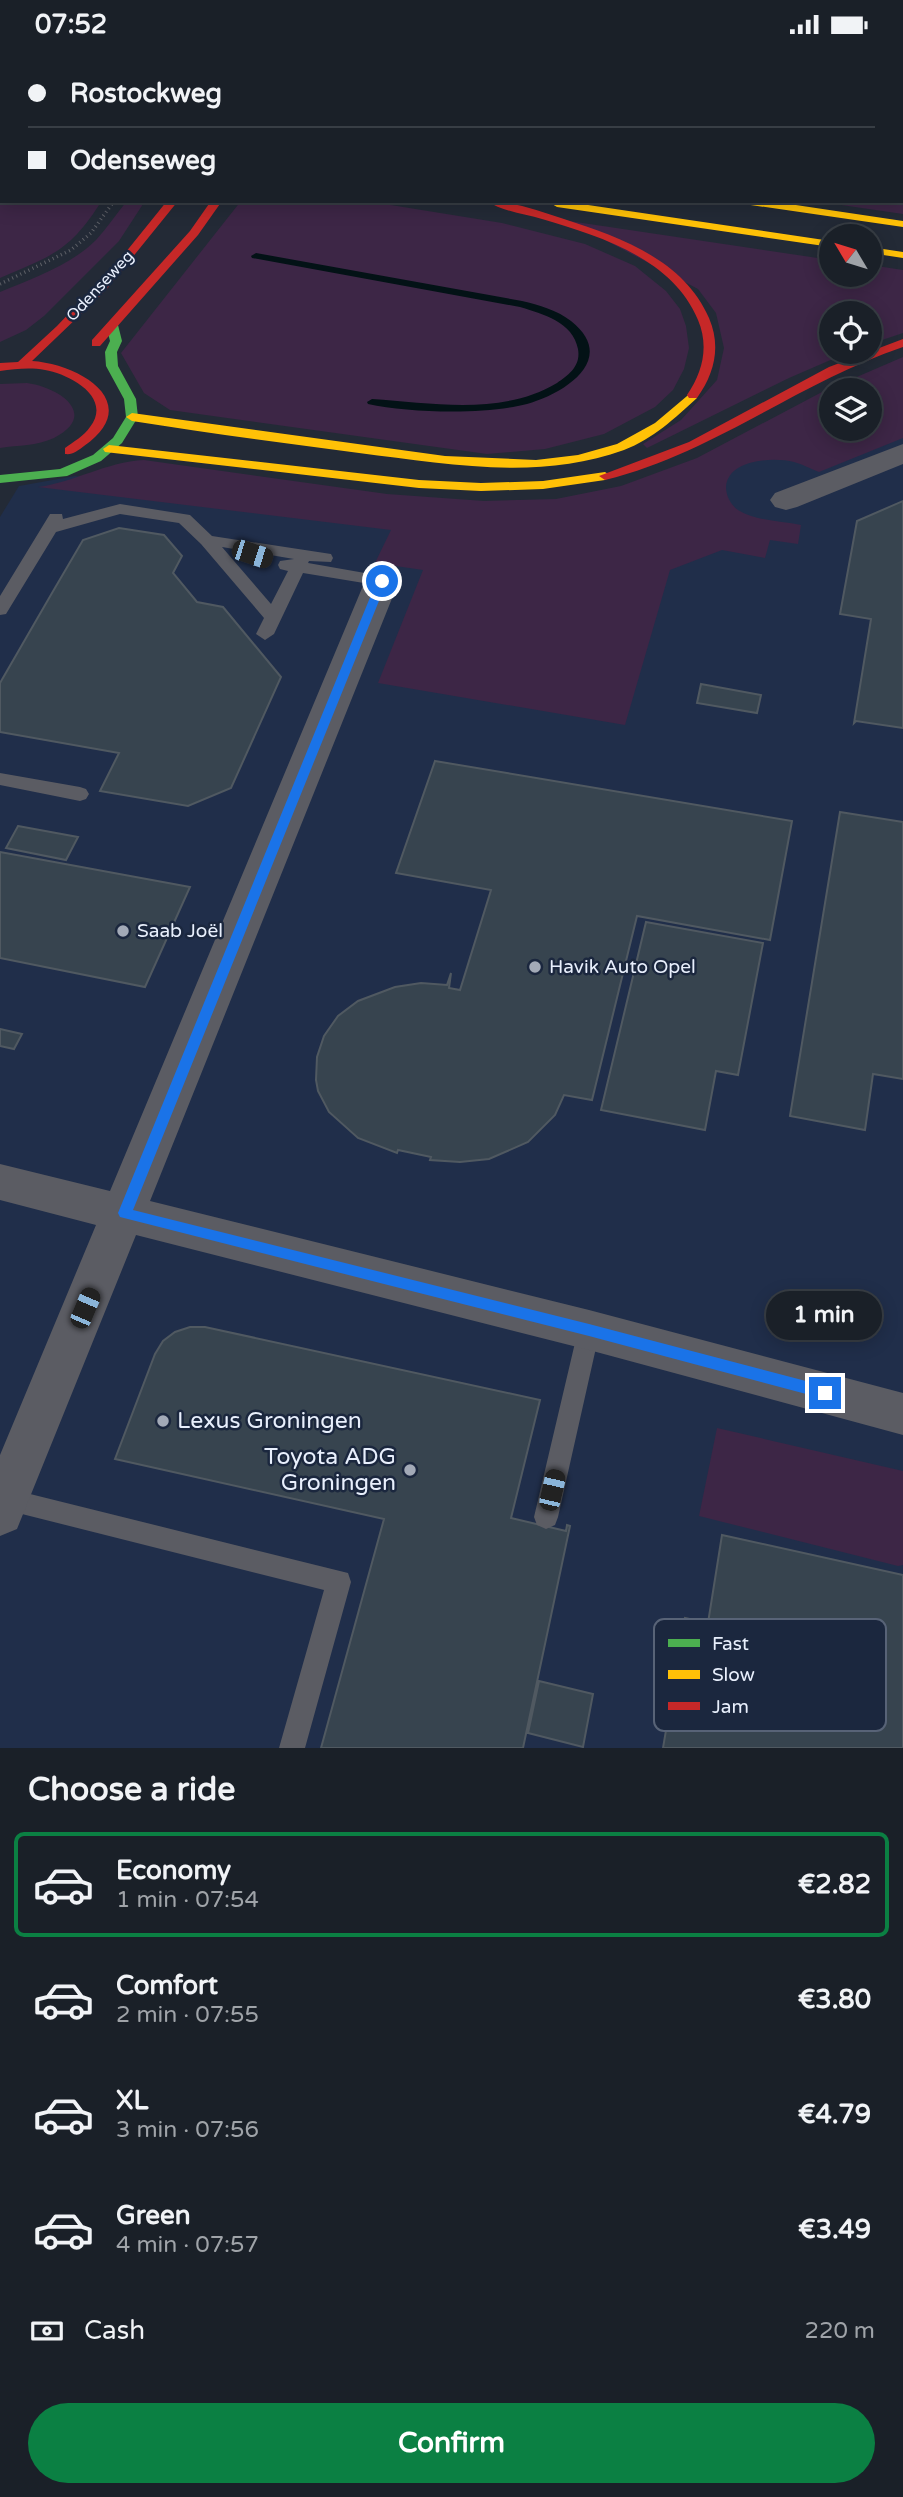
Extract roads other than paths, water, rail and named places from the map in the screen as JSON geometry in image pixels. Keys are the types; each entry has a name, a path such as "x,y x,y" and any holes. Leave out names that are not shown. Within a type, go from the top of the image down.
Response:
{"main road":[{"name":"Odenseweg","path":"21,365 45,345 155,226 172,203"},
{"name":"Odenseweg","path":"82,365 112,325 194,233 216,203"},
{"path":"103,412 429,459 535,464 578,457 626,443 678,412 700,388 707,374 713,347 712,333 704,314 686,288 663,267 632,250 498,203"},
{"path":"552,203 819,242"},
{"path":"758,203 903,224"},
{"path":"882,252 903,255"},
{"path":"23,340 66,322"},
{"name":"Odenseweg","path":"112,325 116,341 111,352 112,366 130,399 132,417"},
{"path":"109,449 153,450 411,485 476,491 575,484 625,472 664,458 717,434 836,369 903,342"},
{"path":"0,367 82,365 98,395 103,412 96,432 69,451 0,469"},
{"path":"0,492 7,479 62,474 97,458 118,440 132,417"}],"street":[{"path":"786,500 903,453"},
{"path":"3,1506 382,581"},
{"path":"0,1182 589,1330 903,1414"}],"lane":[{"path":"50,528 120,509 184,519 208,540 273,617"},
{"path":"0,610 59,512"},
{"path":"208,540 382,581"},
{"path":"301,562 325,558"},
{"path":"265,634 301,562"},
{"path":"0,779 80,793"},
{"path":"546,1517 589,1330"},
{"path":"3,1506 339,1582 292,1748"}],"waterway":[{"path":"256,256 522,304 560,318 575,331 583,349 582,363 573,377 548,393 525,401 474,408 372,402"}],"place":[{"name":"Saab Joël","path":"123,931"},
{"name":"Havik Auto Opel","path":"535,967"},
{"name":"Lexus Groningen","path":"163,1421"},
{"name":"Toyota ADG Groningen","path":"410,1470"}]}
